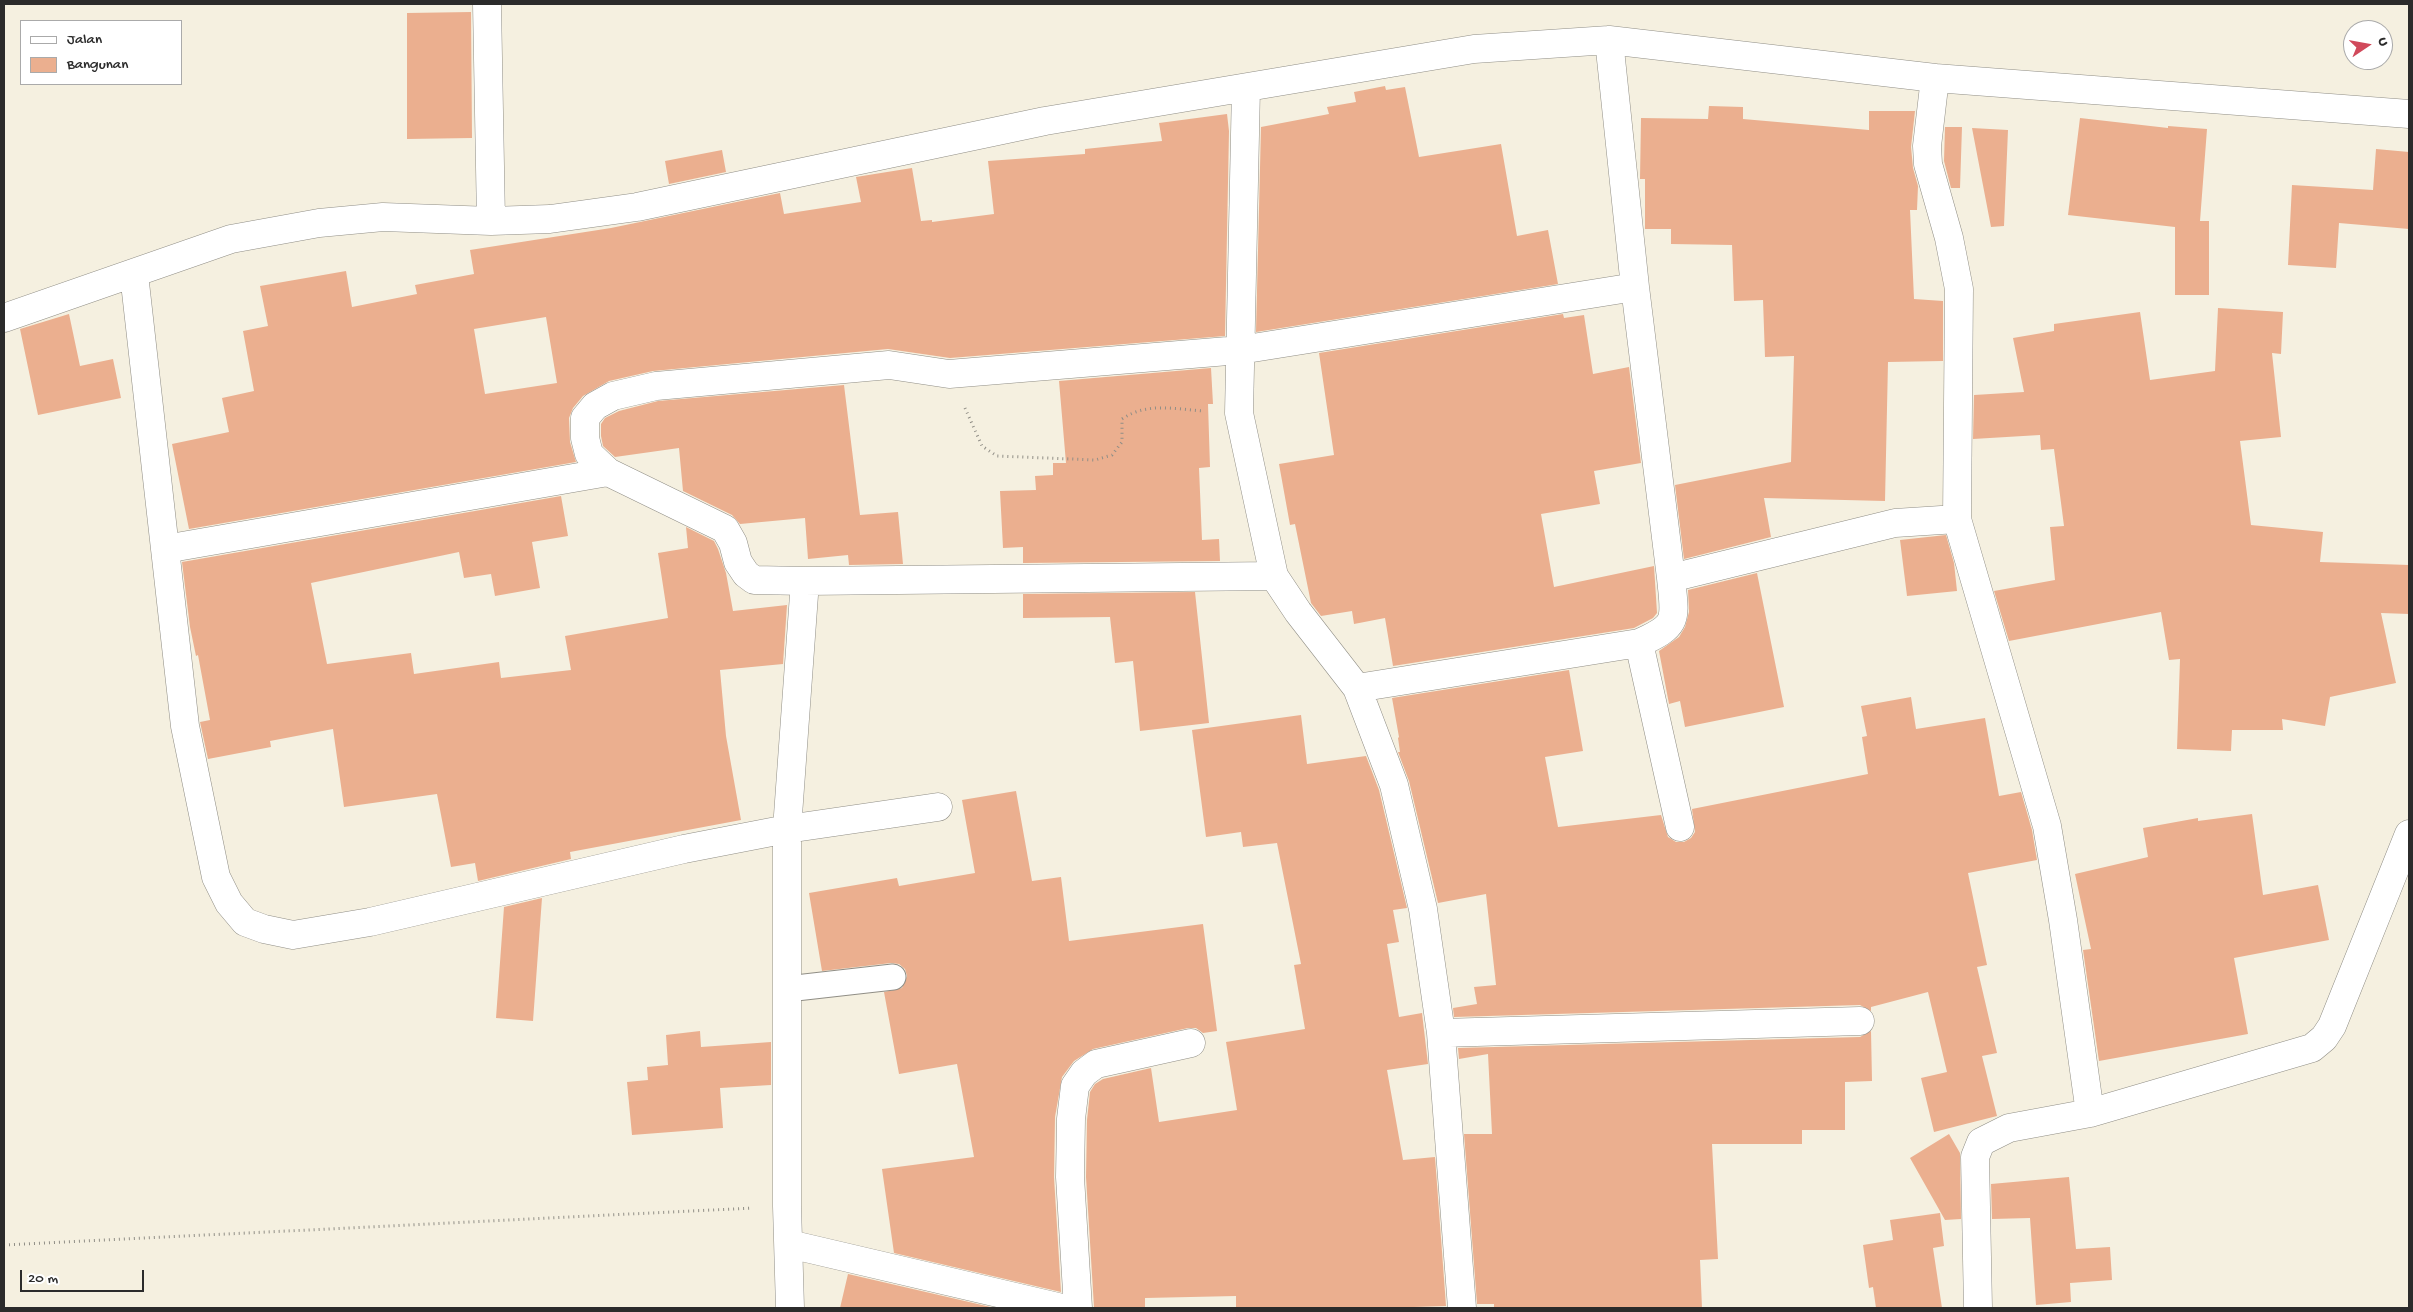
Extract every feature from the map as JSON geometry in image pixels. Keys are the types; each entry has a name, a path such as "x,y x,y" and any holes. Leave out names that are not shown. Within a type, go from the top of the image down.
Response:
{"street":[{"path":"487,4 491,221"},
{"path":"1357,688 1639,644 1662,633 1672,623 1674,612 1671,578 1634,287 1610,40"},
{"path":"4,318 231,239 319,222 383,217 491,221 550,219 637,207 1045,121 1474,48 1610,40 1935,78 2409,114"},
{"path":"1935,78 1927,146 1928,164 1949,238 1959,289 1957,518 2048,826 2090,1113"},
{"path":"1246,88 1239,413 1274,576 1298,612 1357,688 1394,785 1423,908 1441,1033 1462,1308"},
{"path":"134,274 185,726 216,877 229,903 245,922 264,929 293,935 370,922 684,849 787,829 938,807"},
{"path":"1274,576 754,580 746,574 738,562 734,543 725,529 608,472 589,454 585,438 585,418 595,406 613,396 656,386 889,365 949,374 1240,350 1634,287"},
{"path":"165,549 608,472"},
{"path":"1671,578 1895,523 1957,518"},
{"path":"790,1308 787,1206 787,829 805,581"},
{"path":"1639,644 1680,827"},
{"path":"1978,1308 1975,1157 1981,1142 2009,1128 2090,1113 2298,1054 2312,1048 2324,1038 2332,1026 2409,834"},
{"path":"1441,1033 1860,1021"},
{"path":"1078,1308 1070,1177 1071,1119 1075,1086 1084,1073 1096,1064 1191,1043"},
{"path":"789,1244 1062,1308"}],"lane":[{"path":"788,989 893,977"}],"path":[{"path":"949,374 982,446 997,456 1095,460 1112,455 1122,442 1122,419 1134,410 1149,407 1239,413"},
{"path":"4,1246 787,1206"}],"building":[{"path":"471,12 472,138 407,139 407,13"},
{"path":"1385,86 1386,90 1405,87 1419,157 1501,144 1517,236 1548,230 1558,284 1256,332 1261,127 1329,114 1327,107 1356,102 1354,92"},
{"path":"1709,106 1743,107 1743,119 1869,130 1869,111 1915,111 1911,147 1913,168 1918,186 1917,210 1910,210 1914,299 1943,301 1943,361 1888,362 1885,501 1764,498 1771,537 1684,559 1675,485 1791,462 1794,356 1765,357 1763,300 1734,301 1732,245 1671,244 1671,229 1645,229 1645,179 1640,179 1641,118 1708,119"},
{"path":"1227,114 1229,131 1225,336 950,358 888,349 653,371 609,381 583,396 573,408 569,418 570,442 576,462 189,529 172,444 229,432 222,398 254,391 243,331 268,326 260,286 346,271 352,307 417,294 415,285 474,274 470,250 611,228 780,193 784,214 861,202 856,177 912,168 921,221 932,220 932,222 994,214 988,161 1085,154 1085,149 1162,141 1159,123","holes":["546,317 557,383 485,394 474,329"]},
{"path":"2080,118 2168,128 2168,126 2207,129 2200,221 2209,221 2209,295 2175,295 2175,227 2068,215"},
{"path":"1945,127 1962,127 1960,188 1951,188 1944,161"},
{"path":"1972,128 2008,130 2004,226 1991,227"},
{"path":"2376,149 2409,152 2409,229 2339,223 2336,268 2288,265 2292,185 2373,190"},
{"path":"722,150 726,172 669,184 665,161"},
{"path":"2218,308 2283,312 2281,354 2272,353 2281,437 2240,441 2251,525 2323,532 2320,562 2409,565 2409,614 2381,613 2396,683 2330,697 2325,726 2282,719 2283,730 2232,730 2231,751 2177,749 2180,659 2169,660 2161,612 2009,641 1994,591 2055,580 2050,527 2064,526 2054,449 2041,450 2040,435 1973,439 1974,395 2024,392 2013,338 2054,331 2054,324 2140,312 2150,380 2215,371"},
{"path":"69,314 80,366 113,359 121,398 38,415 20,329"},
{"path":"1563,314 1564,318 1584,315 1593,374 1629,367 1641,463 1594,471 1600,504 1541,514 1554,587 1654,566 1657,613 1653,618 1634,628 1393,666 1385,618 1354,624 1352,611 1321,616 1311,603 1295,524 1290,525 1279,464 1334,455 1319,353"},
{"path":"1211,368 1213,404 1208,404 1210,467 1199,468 1202,540 1219,539 1220,561 1023,563 1023,547 1003,548 1000,491 1036,490 1035,476 1053,475 1053,463 1066,463 1059,381"},
{"path":"844,385 860,515 898,512 903,564 849,565 848,555 808,559 805,518 740,524 732,515 683,491 679,448 615,457 603,446 601,424 605,418 619,411 658,401"},
{"path":"561,496 568,536 532,542 540,588 495,596 491,574 464,578 459,552 311,583 327,664 411,653 414,674 499,662 501,678 571,670 565,636 668,618 658,553 688,548 686,527 714,541 726,573 733,611 787,605 783,664 720,670 726,736 741,820 570,852 571,859 478,881 475,863 451,867 437,794 344,807 333,729 270,741 271,747 208,759 200,722 210,720 198,655 196,656 190,627 182,562"},
{"path":"1946,535 1954,563 1957,591 1907,596 1900,540"},
{"path":"1757,573 1784,707 1685,727 1680,701 1669,704 1659,651 1679,637 1685,627 1689,612 1688,590"},
{"path":"1195,592 1209,723 1140,731 1133,661 1115,663 1110,617 1023,618 1023,594"},
{"path":"1569,670 1583,751 1545,757 1558,827 1661,815 1668,837 1676,842 1684,842 1691,838 1695,832 1692,809 1868,774 1862,737 1867,736 1861,706 1911,697 1916,729 1985,718 1999,796 2021,792 2032,830 2037,860 1968,873 1987,965 1977,967 1997,1053 1982,1056 1997,1116 1934,1132 1921,1078 1947,1072 1928,992 1871,1007 1871,1011 1860,1005 1454,1017 1453,1008 1477,1004 1474,987 1496,985 1486,894 1438,903 1409,781 1398,752 1400,752 1399,737 1392,698"},
{"path":"1301,715 1307,764 1366,756 1379,790 1407,908 1393,910 1399,942 1387,944 1399,1017 1422,1013 1428,1064 1387,1070 1403,1160 1435,1157 1446,1306 1382,1308 1236,1307 1236,1296 1145,1298 1145,1307 1094,1307 1086,1177 1087,1120 1090,1092 1095,1084 1103,1079 1151,1068 1159,1122 1237,1110 1226,1042 1305,1029 1294,965 1301,964 1277,843 1243,847 1241,832 1206,837 1192,730"},
{"path":"1016,791 1032,881 1061,877 1069,941 1203,924 1217,1031 1203,1033 1196,1028 1188,1028 1093,1049 1074,1061 1062,1077 1055,1117 1054,1177 1061,1292 894,1253 882,1169 974,1157 957,1064 899,1074 884,992 902,988 907,976 905,969 899,964 891,963 822,971 809,893 897,878 899,886 975,873 962,800"},
{"path":"2252,814 2263,895 2318,885 2329,940 2234,958 2248,1034 2099,1061 2083,950 2091,949 2075,874 2148,857 2143,828 2198,818 2198,821"},
{"path":"542,898 533,1021 496,1018 504,907"},
{"path":"700,1031 701,1047 771,1042 771,1085 720,1088 723,1128 632,1135 627,1082 648,1080 647,1067 668,1065 666,1035"},
{"path":"1871,1031 1872,1081 1845,1082 1845,1130 1802,1130 1802,1144 1712,1144 1718,1259 1700,1260 1702,1308 1494,1308 1494,1304 1477,1304 1464,1134 1492,1134 1488,1054 1459,1059 1458,1048 1860,1037"},
{"path":"1949,1134 1960,1153 1961,1219 1945,1220 1910,1158"},
{"path":"2069,1177 2076,1249 2110,1247 2112,1280 2070,1283 2071,1302 2036,1305 2030,1218 1992,1219 1991,1184"},
{"path":"1940,1213 1944,1246 1933,1248 1942,1308 1876,1308 1873,1287 1869,1288 1863,1245 1893,1240 1890,1220"},
{"path":"848,1274 995,1308 840,1308"}]}
